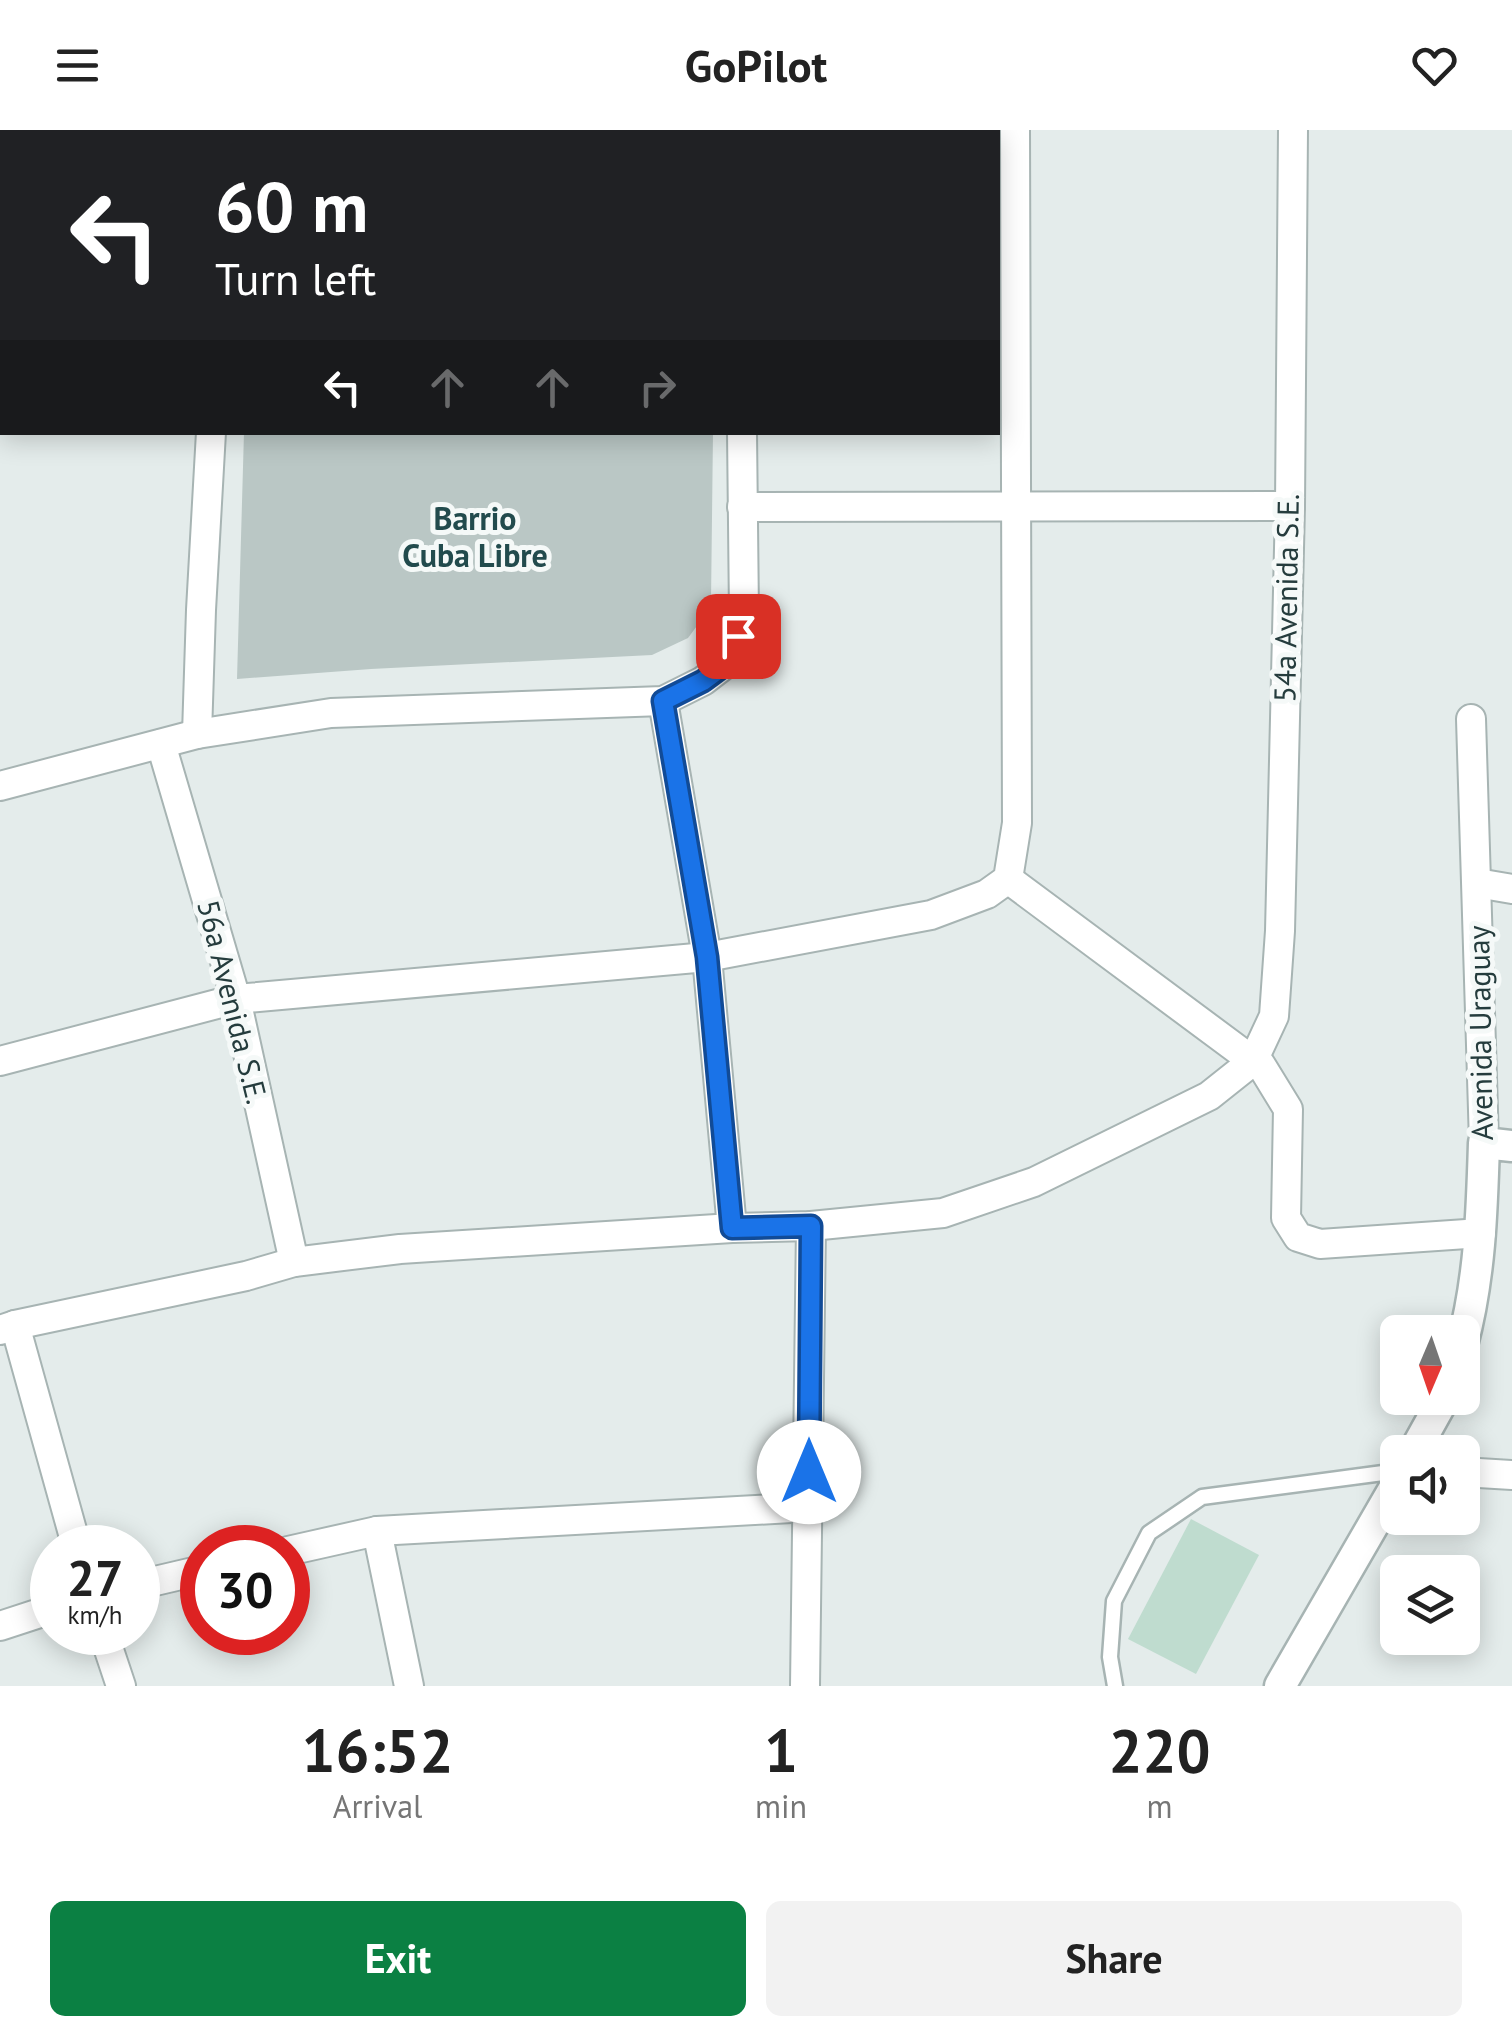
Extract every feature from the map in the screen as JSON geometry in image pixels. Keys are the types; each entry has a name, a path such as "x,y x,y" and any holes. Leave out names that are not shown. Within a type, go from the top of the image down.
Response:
{"street":[{"path":"0,1061 236,1000 707,957 931,916 987,894 1008,880 1017,823 1015,130"},
{"name":"54a Avenida S.E.","path":"1253,1062 1274,1016 1280,930 1290,506 1293,130"},
{"path":"197,734 211,435"},
{"path":"0,786 197,734 331,713 663,701 703,681 734,658 744,614 742,435"},
{"path":"742,508 1290,506"},
{"path":"663,701 707,957 732,1228"},
{"name":"Avenida Uraguay","path":"1470,1315 1498,1144 1477,883 1471,719"},
{"name":"56a Avenida S.E.","path":"161,744 236,1000 294,1262"},
{"path":"1008,880 1261,1065 1288,1109 1286,1218 1298,1236 1320,1244 1481,1232"},
{"path":"1477,883 1512,889"},
{"path":"71,1525 8,1327 246,1276 294,1262 400,1249 811,1226 943,1213 1034,1182 1209,1096 1253,1062"},
{"path":"805,1686 811,1226"},
{"path":"1480,1473 1512,1475"},
{"path":"310,1546 378,1531 809,1507"},
{"path":"1280,1686 1380,1513"},
{"path":"378,1531 409,1686"},
{"path":"0,1626 30,1616"},
{"path":"111,1655 122,1686"}],"lane":[{"path":"1115,1686 1110,1657 1114,1601 1148,1533 1202,1497 1380,1474"}],"green space":[{"path":"1191,1519 1259,1555 1196,1674 1128,1639"}],"building":[{"path":"244,435 713,435 711,602 688,638 652,655 237,679"}],"district":[{"name":"Barrio Cuba Libre","path":"475,538"}],"route":[{"path":"738,636 734,658 703,681 663,701 707,957 732,1228 811,1226 809,1472"}]}
